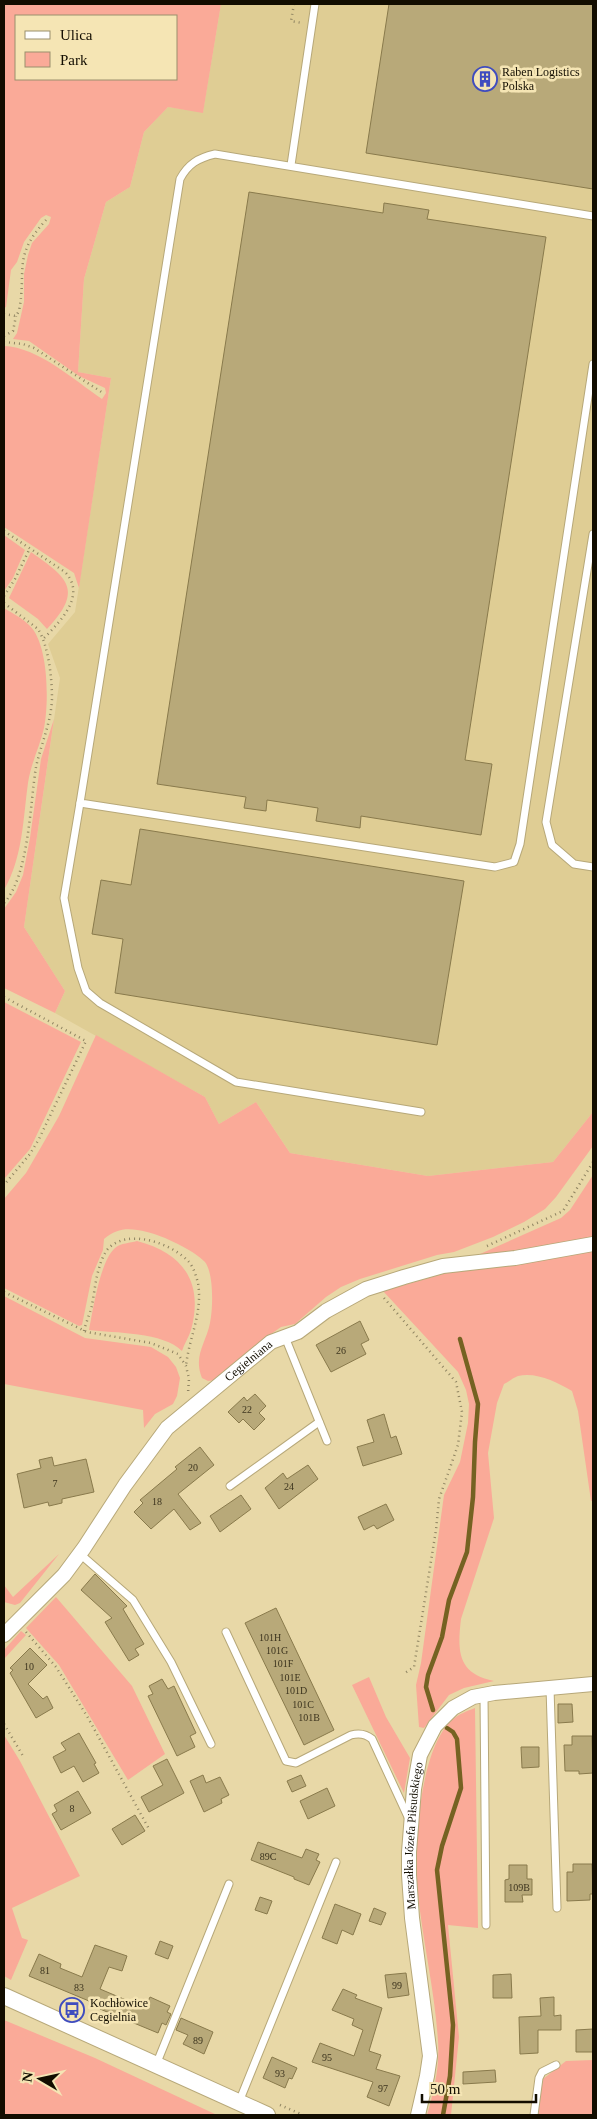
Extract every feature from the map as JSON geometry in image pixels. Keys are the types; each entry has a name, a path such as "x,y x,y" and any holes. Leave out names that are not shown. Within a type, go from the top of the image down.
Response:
{"street":[{"name":"Cegielniana","path":"4,1635 64,1575 125,1485 167,1428 272,1342 298,1332 326,1311 374,1286 443,1266 515,1258 593,1244"},
{"name":"Marszałka Józefa Piłsudskiego","path":"418,2115 428,2076 430,2056 409,1884 411,1823 420,1755 435,1726 452,1708 473,1697 593,1684"},
{"path":"4,1996 267,2115"}],"lane":[{"path":"291,165 315,4"},
{"path":"421,1112 236,1082 100,1004 86,991 78,968 64,898 180,179 186,168 200,157 215,154 593,216"},
{"path":"80,803 495,867 514,862 520,844 593,364"},
{"path":"593,534 546,822 552,845 574,864 593,867"},
{"path":"285,1337 327,1441"},
{"path":"230,1486 319,1422"},
{"path":"80,1554 132,1600 171,1662 211,1744"},
{"path":"226,1632 286,1761 296,1763 351,1735 368,1736 372,1739 411,1823"},
{"path":"550,1688 557,1908"},
{"path":"484,1695 486,1925"},
{"path":"239,2102 336,1862"},
{"path":"156,2065 229,1884"},
{"path":"534,2115 539,2078 542,2072 556,2065"}],"path":[{"path":"294,4 291,21 312,24"},
{"path":"4,336 13,331 20,304 23,255 29,242 46,220"},
{"path":"4,314 16,316"},
{"path":"4,342 23,344 34,348 103,393"},
{"path":"4,531 65,572 72,579 73,586 69,609 43,639"},
{"path":"4,596 30,548"},
{"path":"4,603 33,623 38,629 43,639 52,673 51,712 37,766 22,864 12,891 4,903"},
{"path":"4,998 86,1041 39,1139 30,1154 4,1185"},
{"path":"486,1246 562,1211 593,1162"},
{"path":"84,1331 91,1308 96,1279 106,1251 124,1238 133,1238 170,1248 190,1263 198,1282 199,1312 187,1352 188,1412"},
{"path":"374,1286 456,1382 462,1412 458,1445 439,1499 436,1530 414,1667 404,1673"},
{"path":"4,1292 84,1331 163,1346 178,1354 186,1366"},
{"path":"17,1622 56,1667 87,1716 149,1829"},
{"path":"4,1724 23,1756"}],"shaded area":[{"path":"221,4 593,4 593,1112 553,1162 428,1176 290,1153 256,1102 219,1124 205,1097 55,1013 65,991 24,927 60,678 48,644 75,612 111,378 78,372 84,279 106,202 130,187 144,132 168,107 203,112"}],"green space":[{"path":"4,4 221,4 203,113 168,107 144,132 130,187 106,202 84,279 78,372 111,378 79,588 74,573 4,527 4,346 30,352 43,358 102,399 106,393 105,388 79,376 29,341 13,339 17,333 24,302 24,274 28,255 32,243 49,224 51,217 46,215 41,218 24,242 17,262 11,270 6,307 4,308"},
{"path":"4,535 25,550 13,578 4,591"},
{"path":"31,552 54,570 67,586 68,594 65,604 47,629 38,619 9,598"},
{"path":"4,608 26,622 36,634 44,659 47,704 44,728 29,776 19,851 4,890"},
{"path":"54,719 24,927 65,991 55,1013 4,988 4,909 16,892 23,875 41,759"},
{"path":"4,1002 81,1042 30,1149 4,1179"},
{"path":"96,1035 205,1097 219,1124 256,1102 290,1153 428,1176 553,1162 593,1112 593,1146 556,1197 545,1209 524,1222 493,1237 454,1252 437,1255 360,1279 341,1287 326,1297 295,1324 281,1327 271,1334 216,1380 208,1381 202,1378 199,1363 211,1317 212,1292 208,1267 205,1262 186,1248 169,1240 130,1229 119,1230 104,1239 103,1250 92,1276 82,1325 79,1326 4,1288 4,1199 26,1173 59,1116"},
{"path":"593,1175 593,1237 471,1258 561,1218 570,1210"},
{"path":"137,1241 167,1253 178,1262 192,1284 195,1298 194,1313 191,1330 182,1351 163,1340 138,1334 89,1330 105,1263 117,1246"},
{"path":"593,1250 593,1500 591,1501 578,1411 572,1391 553,1381 532,1375 518,1376 504,1384 497,1403 488,1453 494,1518 461,1619 459,1642 462,1660 467,1667 482,1678 494,1681 464,1688 449,1695 424,1728 419,1727 416,1685 421,1663 444,1495 460,1462 468,1423 469,1404 466,1390 458,1372 383,1291 450,1272"},
{"path":"4,1296 85,1338 151,1347 168,1357 176,1367 180,1378 177,1396 173,1404 155,1414 144,1428 143,1410 4,1384"},
{"path":"59,1554 20,1603 15,1605 4,1602 4,1585 13,1597"},
{"path":"56,1597 132,1686 165,1754 128,1780 59,1665 26,1628"},
{"path":"21,1631 26,1635 4,1659 4,1650"},
{"path":"369,1677 386,1717 410,1758 404,1793 352,1685"},
{"path":"475,1708 478,1928 448,1925 459,2037 451,2115 427,2115 436,2078 438,2050 434,2004 418,1894 417,1853 421,1802 425,1777 441,1734 452,1720"},
{"path":"4,1735 20,1761 80,1876 12,1908 22,1938 28,1940 11,1980 4,1976"},
{"path":"4,2020 95,2058 217,2115 4,2115"},
{"path":"593,2060 593,2115 538,2115 543,2079 566,2061"}],"building":[{"name":"Raben Logistics Polska","path":"389,4 593,4 593,189 366,153"},
{"path":"249,192 383,213 384,203 429,210 427,219 546,237 465,760 492,764 481,835 361,816 360,828 316,821 318,808 267,800 266,811 244,808 246,797 157,784"},
{"path":"140,829 464,881 437,1045 115,993 123,939 92,934 101,880 131,885"},
{"path":"360,1321 369,1340 361,1344 366,1354 331,1372 316,1345"},
{"path":"255,1394 266,1406 259,1413 265,1419 254,1430 243,1419 239,1423 228,1412 244,1397 247,1401"},
{"path":"384,1414 391,1438 396,1436 402,1454 363,1466 357,1447 374,1442 367,1420"},
{"path":"200,1447 214,1465 178,1494 201,1523 190,1530 174,1509 151,1529 134,1512 143,1503 140,1500 177,1469 175,1467"},
{"path":"52,1457 54,1466 86,1459 94,1492 62,1499 62,1503 49,1506 48,1502 24,1508 17,1474 41,1468 39,1460"},
{"path":"308,1465 318,1479 279,1509 265,1488 283,1473 287,1479"},
{"path":"241,1495 251,1509 220,1532 210,1516"},
{"path":"386,1504 394,1520 377,1529 374,1525 364,1530 358,1517"},
{"path":"95,1574 127,1606 123,1609 144,1644 135,1649 139,1655 129,1661 105,1622 112,1618 81,1590"},
{"path":"276,1608 334,1730 304,1745 245,1623"},
{"path":"30,1648 47,1665 28,1684 43,1699 47,1696 53,1708 36,1718 10,1673 13,1670 10,1668"},
{"path":"162,1679 168,1689 174,1686 196,1733 190,1736 195,1747 177,1756 148,1696 153,1694 149,1686"},
{"path":"558,1704 572,1704 573,1722 558,1723"},
{"path":"79,1733 96,1763 94,1764 99,1773 83,1782 74,1766 61,1773 53,1757 66,1750 61,1743"},
{"path":"572,1736 592,1736 593,1773 579,1774 579,1771 565,1771 564,1745 572,1745"},
{"path":"521,1747 539,1747 539,1767 522,1768"},
{"path":"167,1759 184,1793 149,1812 141,1797 163,1785 153,1766"},
{"path":"203,1775 206,1783 220,1777 229,1795 221,1799 222,1803 204,1812 190,1781"},
{"path":"301,1775 306,1786 292,1792 287,1781"},
{"path":"327,1788 335,1806 308,1819 300,1801"},
{"path":"78,1791 91,1813 61,1830 52,1814 57,1811 54,1805"},
{"path":"135,1815 145,1831 122,1845 112,1829"},
{"path":"258,1842 302,1858 306,1849 319,1854 316,1860 320,1862 309,1885 251,1860"},
{"path":"573,1864 592,1864 593,1894 590,1894 590,1900 567,1901 567,1872 573,1872"},
{"path":"509,1865 527,1865 527,1879 532,1879 532,1895 522,1895 523,1902 505,1902 505,1880 509,1879"},
{"path":"260,1897 272,1901 267,1914 255,1910"},
{"path":"335,1904 361,1914 353,1935 342,1930 337,1944 322,1938"},
{"path":"374,1908 386,1913 381,1925 369,1921"},
{"path":"160,1941 173,1946 168,1959 155,1954"},
{"path":"95,1945 127,1956 122,1971 109,1967 100,1989 145,2008 150,1997 170,2006 167,2012 171,2014 166,2025 162,2023 158,2033 100,2009 101,2006 29,1976 39,1954 61,1964 60,1968 82,1977"},
{"path":"406,1973 409,1995 388,1998 385,1975"},
{"path":"511,1974 512,1998 493,1998 493,1975"},
{"path":"343,1989 357,1995 355,1998 382,2008 369,2051 381,2055 376,2069 400,2076 389,2106 367,2097 373,2082 312,2062 320,2043 354,2056 363,2030 352,2025 354,2019 332,2010"},
{"path":"554,1997 554,2016 561,2015 561,2030 538,2030 538,2053 520,2054 519,2017 541,2016 540,1998"},
{"path":"181,2018 213,2032 204,2054 183,2044 188,2035 176,2030"},
{"path":"593,2029 593,2052 576,2052 576,2030"},
{"path":"272,2057 297,2068 292,2079 289,2078 285,2088 263,2078"},
{"path":"495,2070 496,2082 463,2084 463,2072"}],"waterway":[{"path":"433,1710 426,1687 428,1675 442,1637 449,1600 467,1552 473,1497 478,1404 460,1339"},
{"path":"443,2115 450,2076 453,2025 437,1870 442,1846 461,1788 457,1739 453,1732 447,1728"}],"place":[{"name":"Raben Logistics Polska","path":"485,79"},
{"name":"Kochłowice Cegielnia","path":"72,2010"}]}
